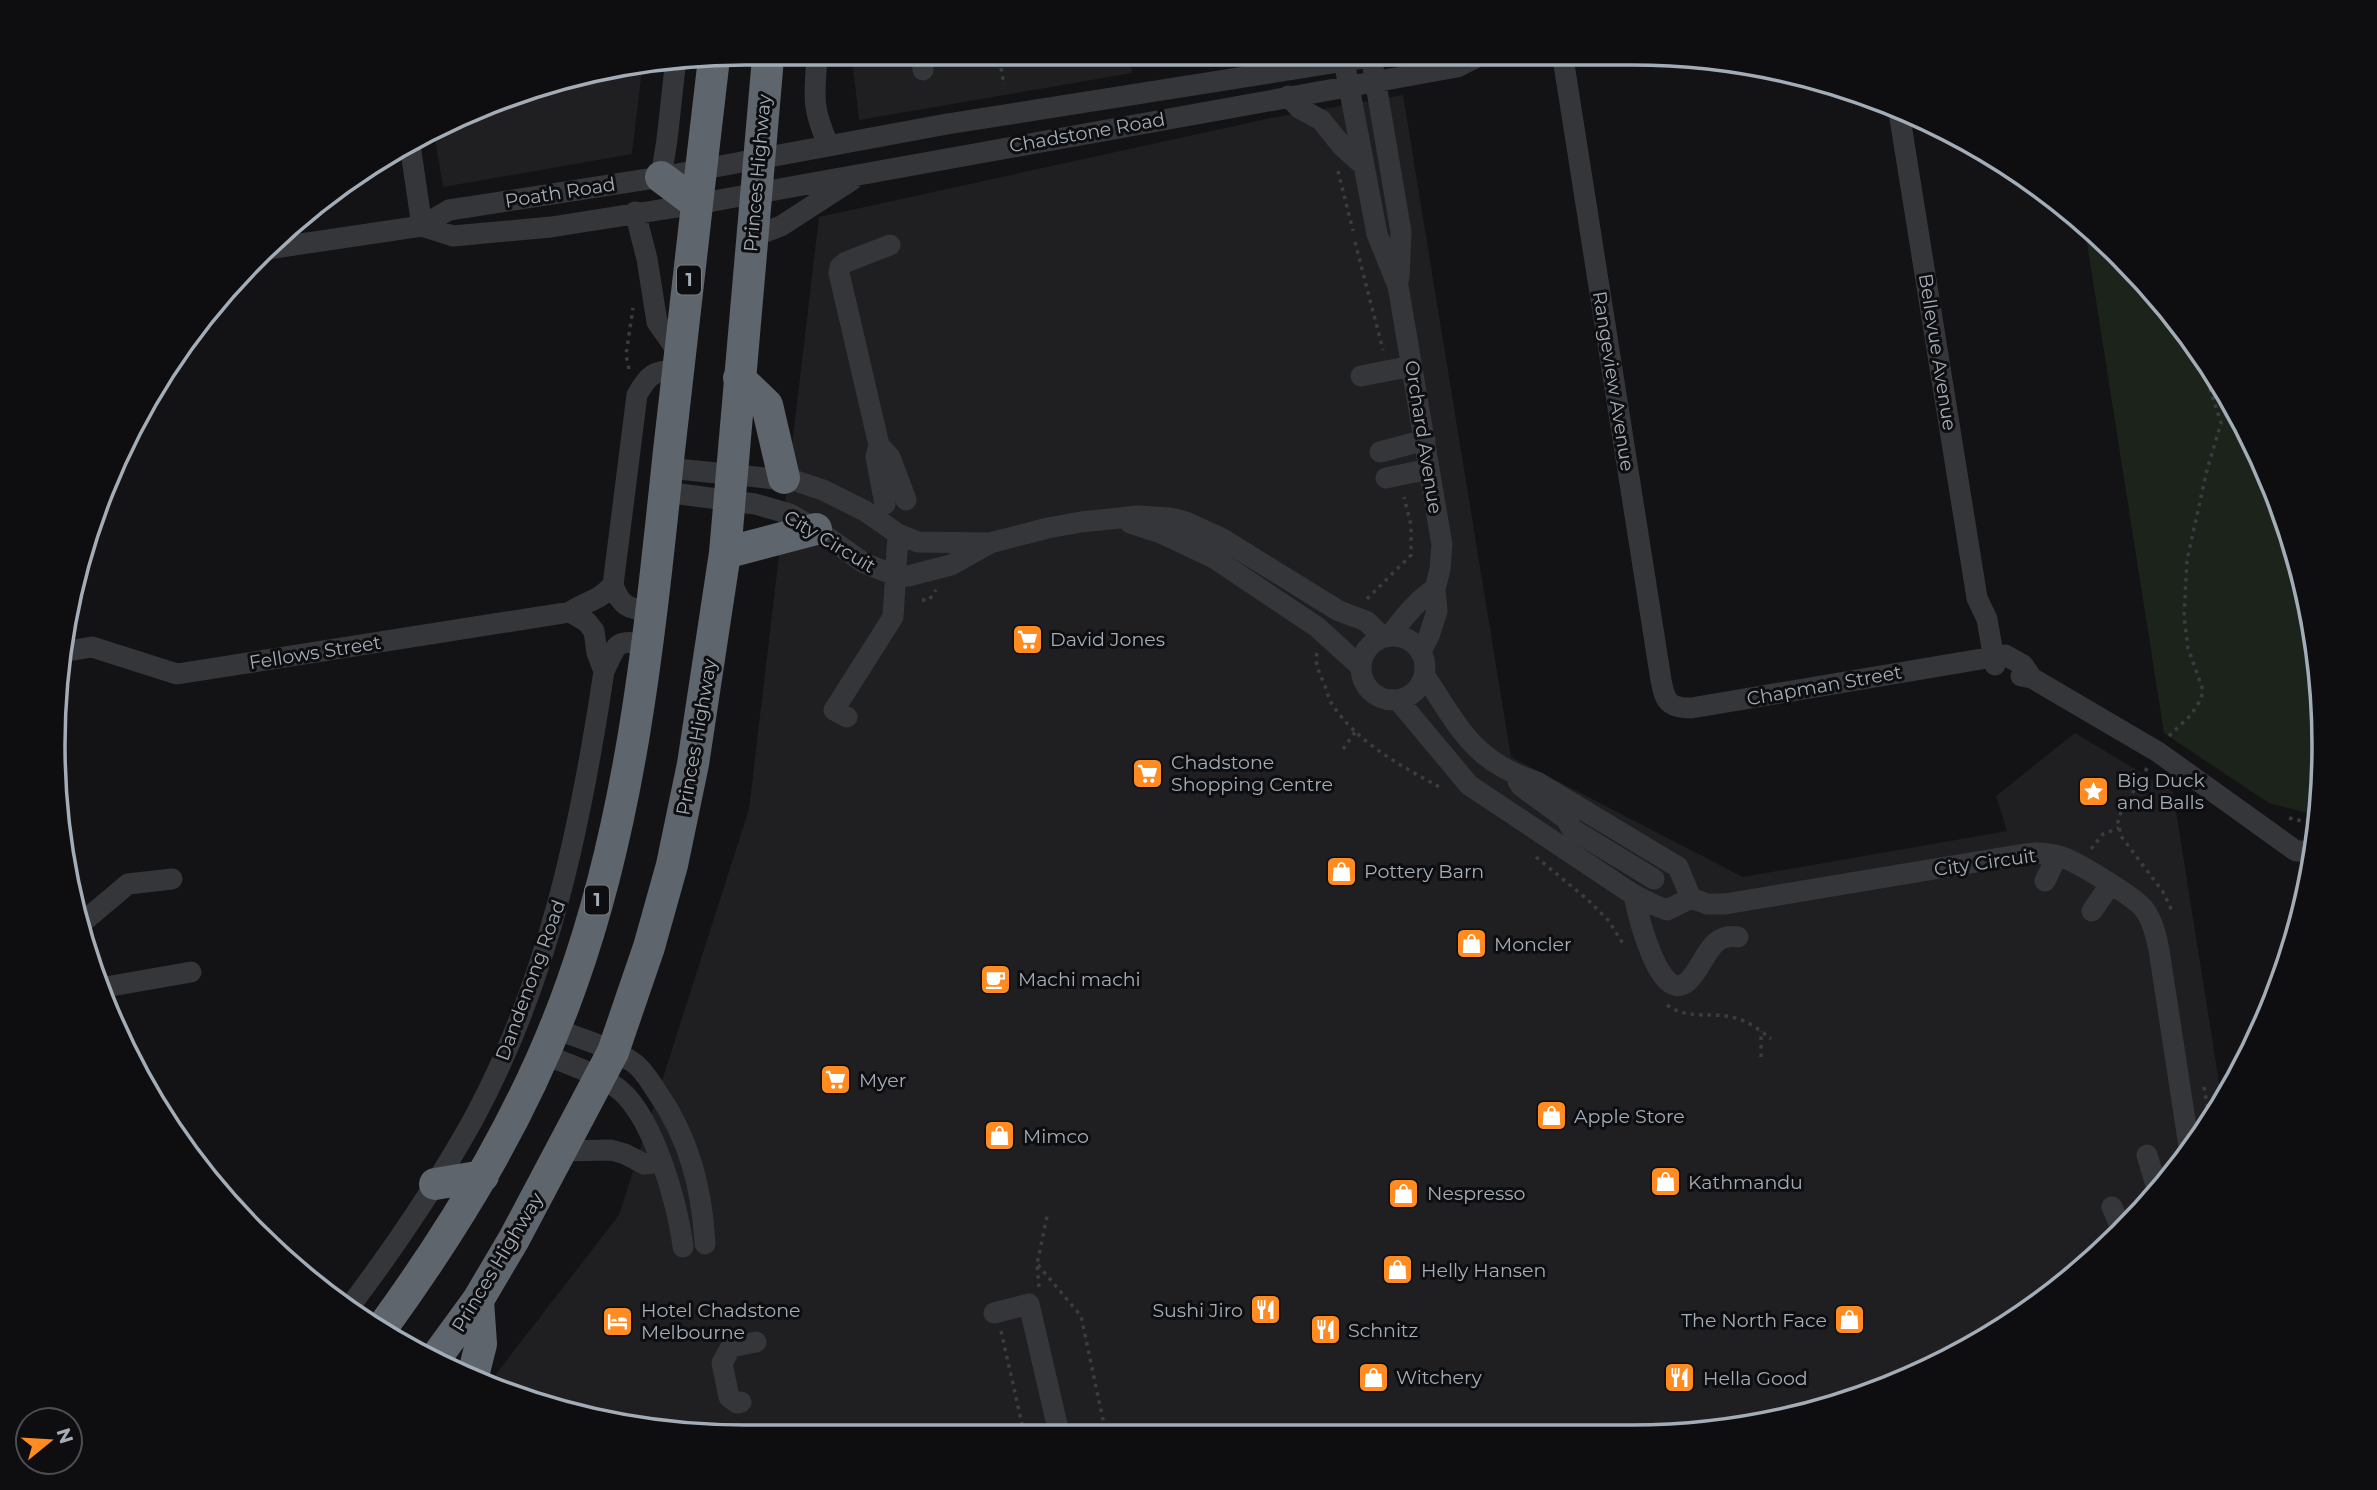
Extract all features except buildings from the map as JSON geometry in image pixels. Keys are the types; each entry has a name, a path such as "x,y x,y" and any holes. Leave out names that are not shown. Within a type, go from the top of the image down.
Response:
{"highway":[{"name":"Princes Highway","path":"440,1353 478,1300 514,1239 606,1065 649,947 672,865 693,764 725,553 767,65"},
{"name":"1","path":"386,1322 429,1263 483,1177 549,1041 580,958 620,813 634,740 650,612 713,66"},
{"path":"660,177 697,204"},
{"path":"739,378 767,405 784,478"},
{"path":"725,553 816,529"},
{"path":"435,1184 483,1177"},
{"path":"475,1369 481,1344 478,1300"}],"street":[{"path":"817,65 814,108 828,144"},
{"name":"Chadstone Road","path":"702,169 828,144 1323,65"},
{"name":"Orchard Avenue","path":"1353,65 1349,85 1363,165 1377,233 1398,286 1442,545 1436,589 1437,611 1429,636 1420,651"},
{"name":"Orchard Avenue","path":"1373,65 1401,232 1398,286"},
{"name":"Chadstone Road","path":"697,204 1459,65"},
{"name":"Rangeview Avenue","path":"1564,65 1661,680 1665,698 1669,703"},
{"path":"660,177 675,69"},
{"path":"1288,96 1299,108 1321,120 1363,165"},
{"name":"Bellevue Avenue","path":"1900,121 1978,598 1974,621 1990,660"},
{"path":"411,153 422,226"},
{"name":"Poath Road","path":"282,247 422,226 449,210 702,169"},
{"path":"752,237 781,226 860,174"},
{"name":"Poath Road","path":"422,226 453,236 551,227 697,204"},
{"path":"635,212 647,259 657,322 678,363 654,373 637,395 613,585 629,608 650,612"},
{"path":"890,245 846,262 839,272 879,444 876,457 894,503"},
{"path":"1361,376 1412,366"},
{"path":"1380,453 1425,440"},
{"path":"1392,477 1429,468"},
{"name":"City Circuit","path":"666,480 730,486 784,478 894,503 898,534 918,542 990,543"},
{"name":"City Circuit","path":"730,486 755,504 790,514 816,529 856,559 897,576 908,576 951,565 990,543 1048,528 1100,520 1156,516 1186,522 1202,528 1339,611 1366,621 1386,637"},
{"name":"City Circuit","path":"1100,520 1124,522 1152,530 1214,558 1317,627 1360,667"},
{"path":"847,717 834,710 893,617 898,534"},
{"name":"Fellows Street","path":"72,650 92,647 177,674 570,612 596,600 613,585"},
{"path":"1386,637 1407,639 1420,651 1425,663 1425,676 1415,692 1398,700 1385,700 1374,694 1365,685 1360,667 1367,649 1386,637 1424,596 1436,589"},
{"path":"570,612 587,621 594,631 597,653 604,671"},
{"name":"Dandenong Road","path":"354,1301 435,1184 475,1116 502,1058 525,1003 562,890 580,818 604,671 614,649 622,643 628,641 646,644"},
{"path":"1990,660 2006,655 2023,665 2032,678 2158,752 2296,851 2303,851"},
{"name":"Chapman Street","path":"1669,703 1681,708 1691,708 1990,660"},
{"path":"1425,676 1460,731 1486,758 1516,776 1537,782 1678,867 1691,898"},
{"name":"City Circuit","path":"1398,700 1461,778 1634,895 1667,910 1691,898 1715,905 1795,902 2006,867 2039,853 2057,856 2079,865 2139,903 2150,918 2155,931 2177,1125 2185,1141"},
{"path":"1516,776 1521,786 1566,819 1572,829"},
{"path":"1496,803 1512,800 1560,828 1572,829 1654,879"},
{"path":"2276,836 2306,836"},
{"path":"2045,881 2057,856"},
{"path":"87,918 128,884 172,879"},
{"path":"2092,911 2110,885"},
{"path":"1634,895 1647,944 1664,977 1675,985 1681,986 1689,980 1707,952 1722,939 1738,937"},
{"path":"110,986 191,972"},
{"path":"549,1041 606,1065 642,1069 675,1120 686,1144 699,1187 705,1244"},
{"path":"549,1041 606,1065 613,1085 628,1099 647,1129 662,1162 679,1217 683,1247"},
{"path":"561,1151 611,1150 644,1164 662,1162"},
{"path":"2147,1155 2154,1180"},
{"path":"2112,1207 2118,1221"},
{"path":"994,1313 1029,1304 1057,1425"},
{"path":"741,1402 732,1401 729,1397 722,1363 731,1348 756,1342"}],"path":[{"path":"1001,68 1004,85"},
{"path":"1337,166 1388,370"},
{"path":"633,307 626,355 637,395"},
{"path":"2165,742 2191,715 2203,690 2188,648 2184,616 2187,560 2207,470 2221,423 2210,387"},
{"path":"1392,477 1411,525 1412,549 1409,558"},
{"path":"1343,749 1356,730"},
{"path":"2150,763 2119,816 2119,828 2122,836 2164,892"},
{"path":"2088,852 2103,834 2119,828"},
{"path":"1761,1031 1761,1057"},
{"path":"1037,1264 1081,1316 1104,1425"}],"shaded area":[{"path":"853,65 1131,65 1132,73 859,120"},
{"path":"642,73 632,154 443,187 435,140 526,101 569,88"},
{"name":"Chadstone Shopping Centre","path":"1403,95 1511,757 1743,877 2007,831 1996,796 2075,733 2173,792 2220,1087 2198,1123 2172,1159 2113,1226 2046,1285 2010,1311 1933,1355 1851,1389 1765,1412 1721,1419 1632,1425 701,1424 612,1412 569,1402 494,1377 619,1215 749,809 819,217 1271,118"},
{"path":"2086,239 2143,296 2198,367 2242,444 2276,526 2299,612 2306,656 2312,745 2308,813 2269,803 2164,733"}],"place":[{"name":"David Jones","path":"1027,639"},
{"name":"Chadstone Shopping Centre","path":"1148,773"},
{"name":"Big Duck and Balls","path":"2094,791"},
{"name":"Pottery Barn","path":"1341,871"},
{"name":"Moncler","path":"1471,944"},
{"name":"Machi machi","path":"995,979"},
{"name":"Myer","path":"836,1080"},
{"name":"Apple Store","path":"1551,1116"},
{"name":"Mimco","path":"1000,1136"},
{"name":"Kathmandu","path":"1665,1182"},
{"name":"Nespresso","path":"1404,1193"},
{"name":"Helly Hansen","path":"1398,1270"},
{"name":"Sushi Jiro","path":"1266,1310"},
{"name":"The North Face","path":"1850,1320"},
{"name":"Hotel Chadstone Melbourne","path":"618,1321"},
{"name":"Schnitz","path":"1325,1330"},
{"name":"Witchery","path":"1373,1377"},
{"name":"Hella Good","path":"1680,1378"}]}
